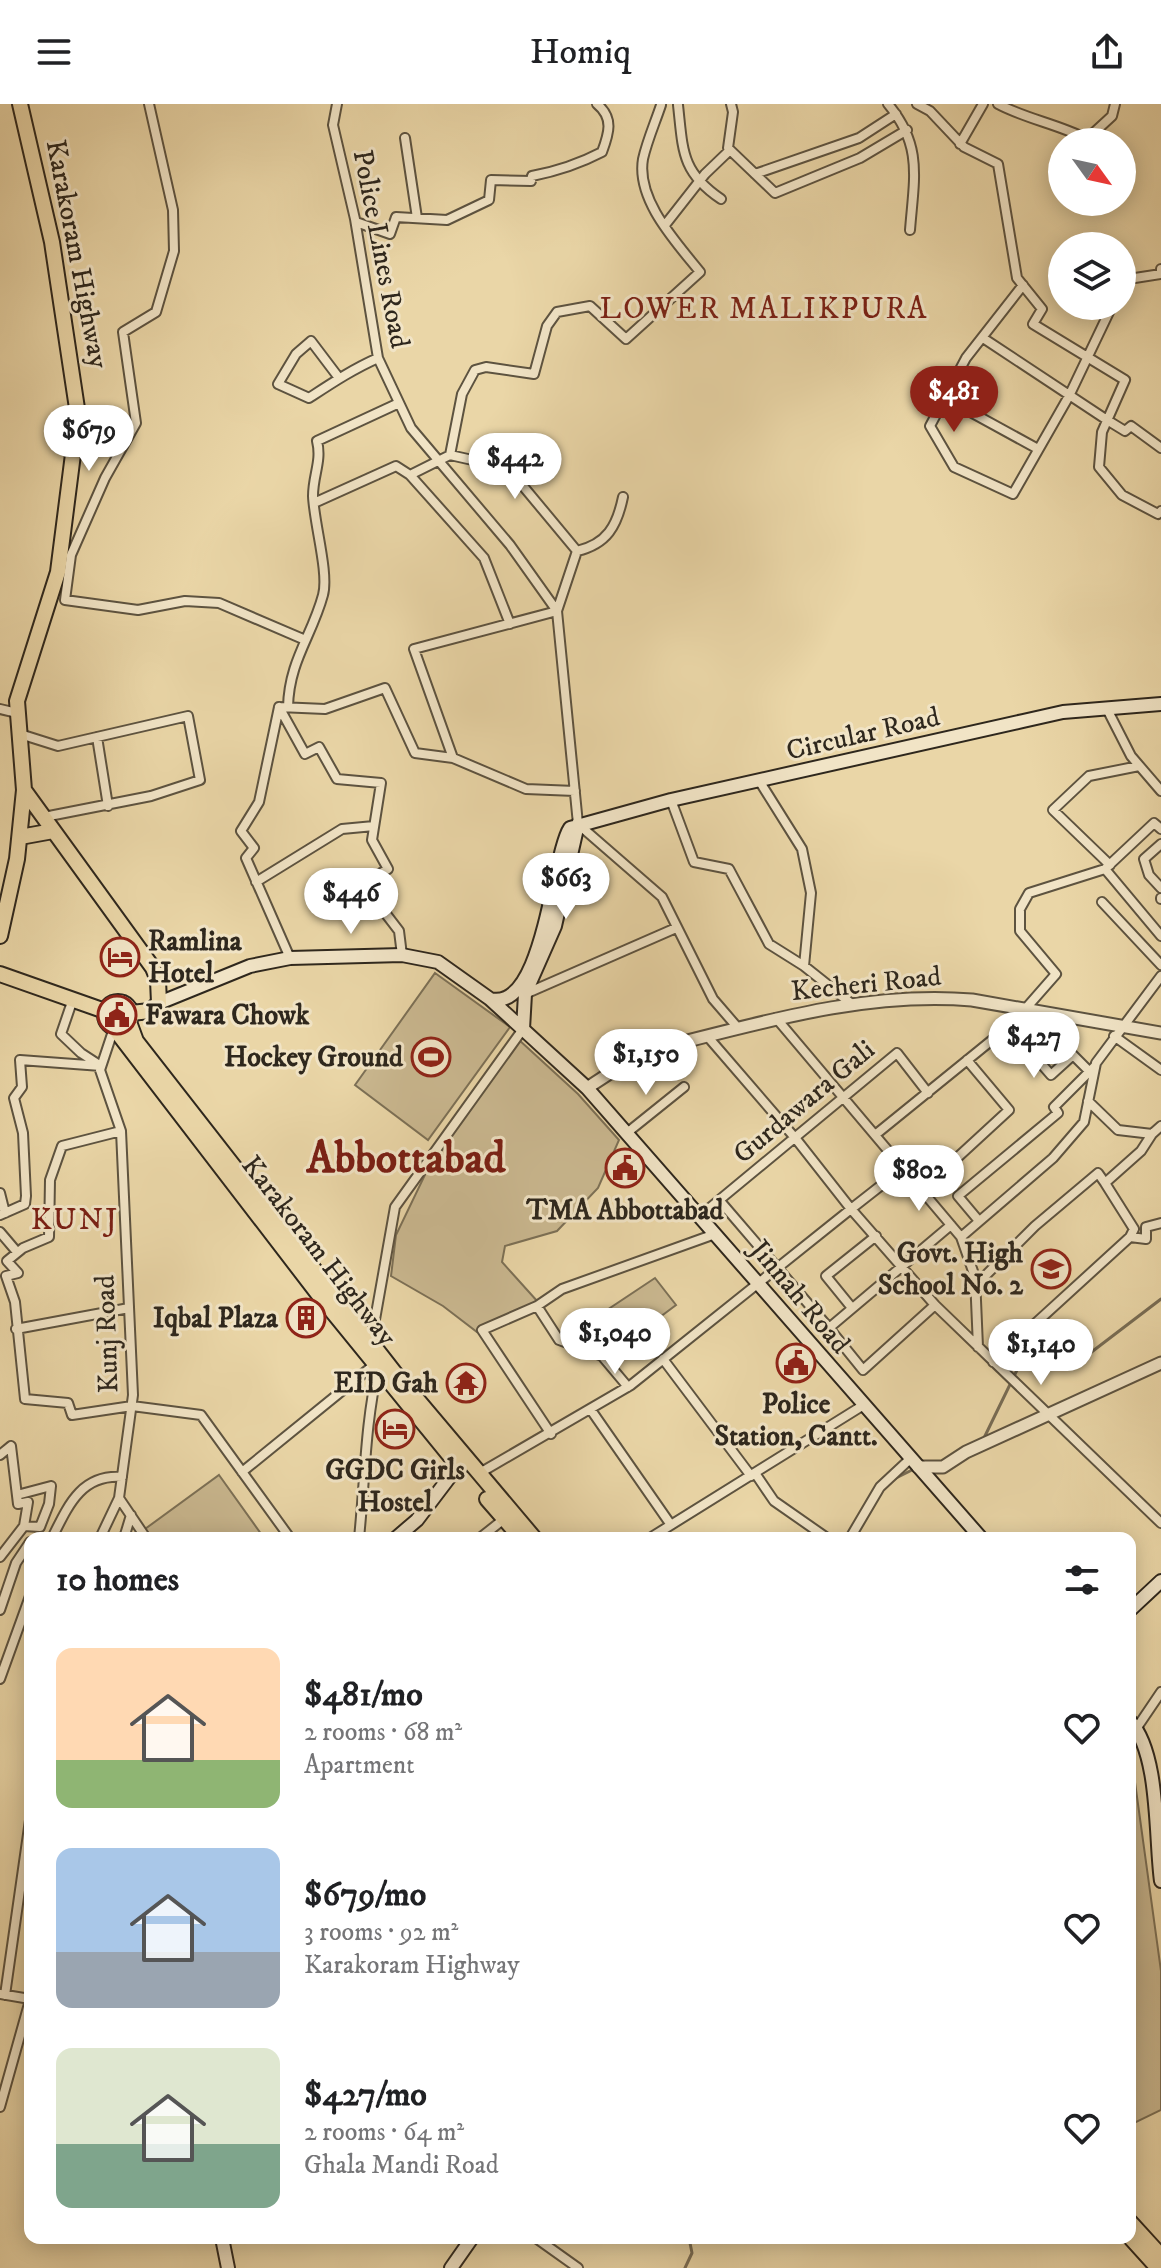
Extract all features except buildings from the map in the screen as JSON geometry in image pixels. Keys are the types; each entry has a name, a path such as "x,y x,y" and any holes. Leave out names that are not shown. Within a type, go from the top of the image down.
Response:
{"highway":[{"name":"Karakoram Highway","path":"0,936 20,837 24,790 17,713 24,675 58,572 78,415 52,242 20,104"},
{"name":"Karakoram Highway","path":"24,790 153,968 158,980 159,1003"},
{"path":"20,837 53,831"},
{"path":"0,974 34,989 105,1011 110,1004 119,1002 127,1006 130,1017"},
{"path":"114,1028 123,1028 130,1017 150,1011 159,1003"},
{"name":"Karakoram Highway","path":"105,1011 107,1024 114,1028 376,1366 516,1532"},
{"name":"Karakoram Highway","path":"130,1017 136,1041 371,1343 477,1474 529,1532"},
{"path":"1136,2229 1161,2256"},
{"path":"1136,2244 1158,2268"}],"main road":[{"name":"Circular Road","path":"578,824 671,800 1023,721 1161,704"},
{"path":"501,1009 521,992 555,926 578,824"},
{"name":"Jinnah Road","path":"159,1003 250,966 290,958 402,955 438,962 490,999 587,1088 862,1406 976,1532"},
{"path":"490,999 502,1002 521,992"},
{"path":"521,992 523,1029"},
{"path":"403,1532 417,1520 458,1466"},
{"path":"1136,1604 1161,1581"},
{"path":"1136,1733 1150,1769 1161,1881"},
{"path":"223,2244 228,2268"},
{"path":"451,2268 468,2244"}],"street":[{"path":"149,104 173,210 174,251 156,312 123,332 136,423 105,478 71,555 65,600 138,610 185,601 219,603 303,639"},
{"name":"Police Lines Road","path":"337,104 333,125 356,222 378,358 411,428 510,545 557,611 578,824"},
{"path":"356,222 390,234 396,217 447,220 489,200 491,180 531,181 532,176 566,169 602,152 610,128 606,111 597,104"},
{"path":"731,104 733,112 727,136 730,150 775,193 860,158 907,130"},
{"path":"888,104 911,138 914,179 910,230"},
{"path":"917,104 930,111 960,144 998,164 1017,278 1042,309 1033,324 1125,380 1102,432 1099,467 1122,495 1158,514 1161,511"},
{"path":"960,144 983,104"},
{"path":"998,104 1015,113 1059,125 1087,139 1112,116 1115,104"},
{"path":"410,475 450,455 462,394 475,370 486,367 534,374 547,326 557,312 590,306 626,339 700,272 665,225 645,189 642,170 661,105 679,105 688,170 698,184 721,199"},
{"path":"755,174 859,138 896,114"},
{"path":"405,138 417,218"},
{"path":"665,225 730,150"},
{"path":"1136,278 1161,274 1161,269"},
{"path":"1023,285 966,358 930,426 954,467 1013,494 1069,396 1105,320"},
{"path":"983,338 1107,420 1125,431 1131,426 1161,448"},
{"path":"339,378 311,341 296,354 278,384 309,398 378,358"},
{"path":"948,392 967,402 965,409 1038,449"},
{"path":"290,958 246,858 254,848 241,831 259,802 288,686 303,639 324,593 314,503 315,473 321,458 317,441 399,403"},
{"path":"450,455 508,468 577,551"},
{"path":"314,503 396,466 410,475 484,558 510,624"},
{"path":"453,758 414,649 557,611 577,551 604,540 618,518 623,497"},
{"path":"284,707 325,709 385,688 415,753 453,758 526,789 575,791"},
{"path":"284,707 305,754 319,747 337,779 381,783 372,840 388,869 363,884 399,931 402,955"},
{"path":"0,709 17,713"},
{"path":"1107,709 1139,766 1161,791"},
{"path":"20,734 58,746 188,716 200,780 108,806 42,817"},
{"path":"97,737 108,806"},
{"path":"1139,766 1089,776 1053,810 1107,867 1161,936"},
{"path":"760,782 802,849 811,893 804,966"},
{"path":"671,800 694,862 729,869 769,944 804,966 853,1005"},
{"path":"875,1135 1009,1027 1056,974 1020,931 1020,909 1029,893 1107,867 1154,823 1161,829"},
{"path":"578,824 662,897 713,999 738,1028"},
{"path":"256,882 342,829 374,826"},
{"path":"1161,844 1144,859 1149,875 1161,888"},
{"path":"1102,902 1161,965"},
{"path":"521,992 676,928"},
{"path":"979,1221 958,1196 1058,1113 1054,1107 1090,1072 1161,976"},
{"name":"Kecheri Road","path":"587,1088 636,1056 776,1018 853,1005 942,997 1161,1033"},
{"path":"73,999 61,1034 101,1066"},
{"path":"776,1018 961,1237 976,1285 978,1348"},
{"path":"1009,1027 1051,1075 1073,1055 1090,1072"},
{"path":"101,1066 114,1028"},
{"path":"371,1343 395,1207 523,1029"},
{"path":"1114,1036 1161,1070"},
{"path":"708,1037 935,1305 1161,1523"},
{"name":"Gurdawara Gali","path":"700,1216 897,1053 928,1093"},
{"path":"0,1193 2,1214 25,1204 23,1133 14,1098 22,1087 20,1060 101,1066"},
{"path":"921,1191 1009,1110 967,1060"},
{"path":"961,1237 1053,1158 1084,1122 1096,1063"},
{"name":"Kunj Road","path":"101,1066 103,1086 121,1131 132,1406 119,1498 103,1532"},
{"path":"628,1132 684,1087"},
{"path":"1088,1101 1118,1130 1152,1134"},
{"path":"1105,1183 1141,1151 1161,1126"},
{"path":"18,1273 3,1258 49,1237 50,1180 62,1146 121,1131"},
{"path":"477,1474 628,1387 902,1169"},
{"path":"976,1285 1035,1226 1098,1173 1134,1229 1130,1237 993,1362"},
{"path":"720,1201 863,1370 935,1305"},
{"path":"1130,1237 1146,1239 1146,1227 1161,1223"},
{"path":"829,1328 951,1225"},
{"path":"0,1232 17,1252"},
{"path":"551,1434 482,1330 537,1306 562,1289 715,1234"},
{"path":"852,1308 826,1276 876,1236"},
{"path":"0,1270 18,1273"},
{"path":"18,1273 6,1276 15,1302 25,1399 68,1403 72,1415 132,1406 201,1415 286,1532"},
{"path":"537,1306 559,1340 602,1356 628,1387"},
{"path":"16,1329 129,1308"},
{"path":"663,1359 774,1501 818,1532"},
{"path":"937,1488 943,1467 966,1452 1161,1363"},
{"path":"242,1472 376,1366"},
{"path":"360,1532 366,1482 369,1408 376,1366"},
{"path":"660,1532 862,1406"},
{"path":"591,1410 671,1525"},
{"path":"0,1455 11,1446 18,1504 28,1502 24,1526 0,1557"},
{"path":"854,1532 880,1487 914,1463 943,1467"},
{"path":"55,1532 67,1507 83,1488 103,1476 122,1477"},
{"path":"17,1495 51,1486 49,1504 37,1532"},
{"path":"119,1498 142,1532"},
{"path":"126,1532 131,1515"},
{"path":"488,1532 504,1519"},
{"path":"24,1526 40,1527"},
{"path":"0,1610 16,1563 24,1551"},
{"path":"0,1679 24,1613"},
{"path":"1136,1721 1161,1692"},
{"path":"24,1857 2,1994 24,1999"},
{"path":"0,2107 24,2021"},
{"path":"544,2244 578,2268"}],"shaded area":[{"name":"Hockey Ground","path":"435,973 510,1027 428,1140 355,1085"},
{"path":"518,1039 578,1094 619,1140 598,1188 557,1231 505,1246 502,1262 538,1302 477,1332 443,1306 391,1276 396,1235 434,1156"},
{"path":"655,1278 676,1305 628,1341 604,1312"},
{"path":"219,1475 260,1532 147,1532 145,1529"},
{"path":"1136,1790 1161,1971 1161,2110 1136,2122"}],"waterway":[{"path":"983,1440 1019,1366 1085,1357 1161,1299"},
{"path":"892,1480 914,1469"},
{"path":"685,2268 692,2253 690,2244"}],"place":[{"name":"Ramlina Hotel","path":"120,957"},
{"name":"Fawara Chowk","path":"117,1015"},
{"name":"Hockey Ground","path":"431,1057"},
{"name":"TMA Abbottabad","path":"625,1168"},
{"name":"Govt. High School No. 2","path":"1051,1269"},
{"name":"Iqbal Plaza","path":"306,1318"},
{"name":"Police Station, Cantt.","path":"796,1363"},
{"name":"EID Gah","path":"466,1383"},
{"name":"GGDC Girls Hostel","path":"395,1429"}],"district":[{"name":"LOWER MALIKPURA","path":"764,309"},
{"name":"Abbottabad","path":"406,1159"},
{"name":"KUNJ","path":"75,1220"}]}
